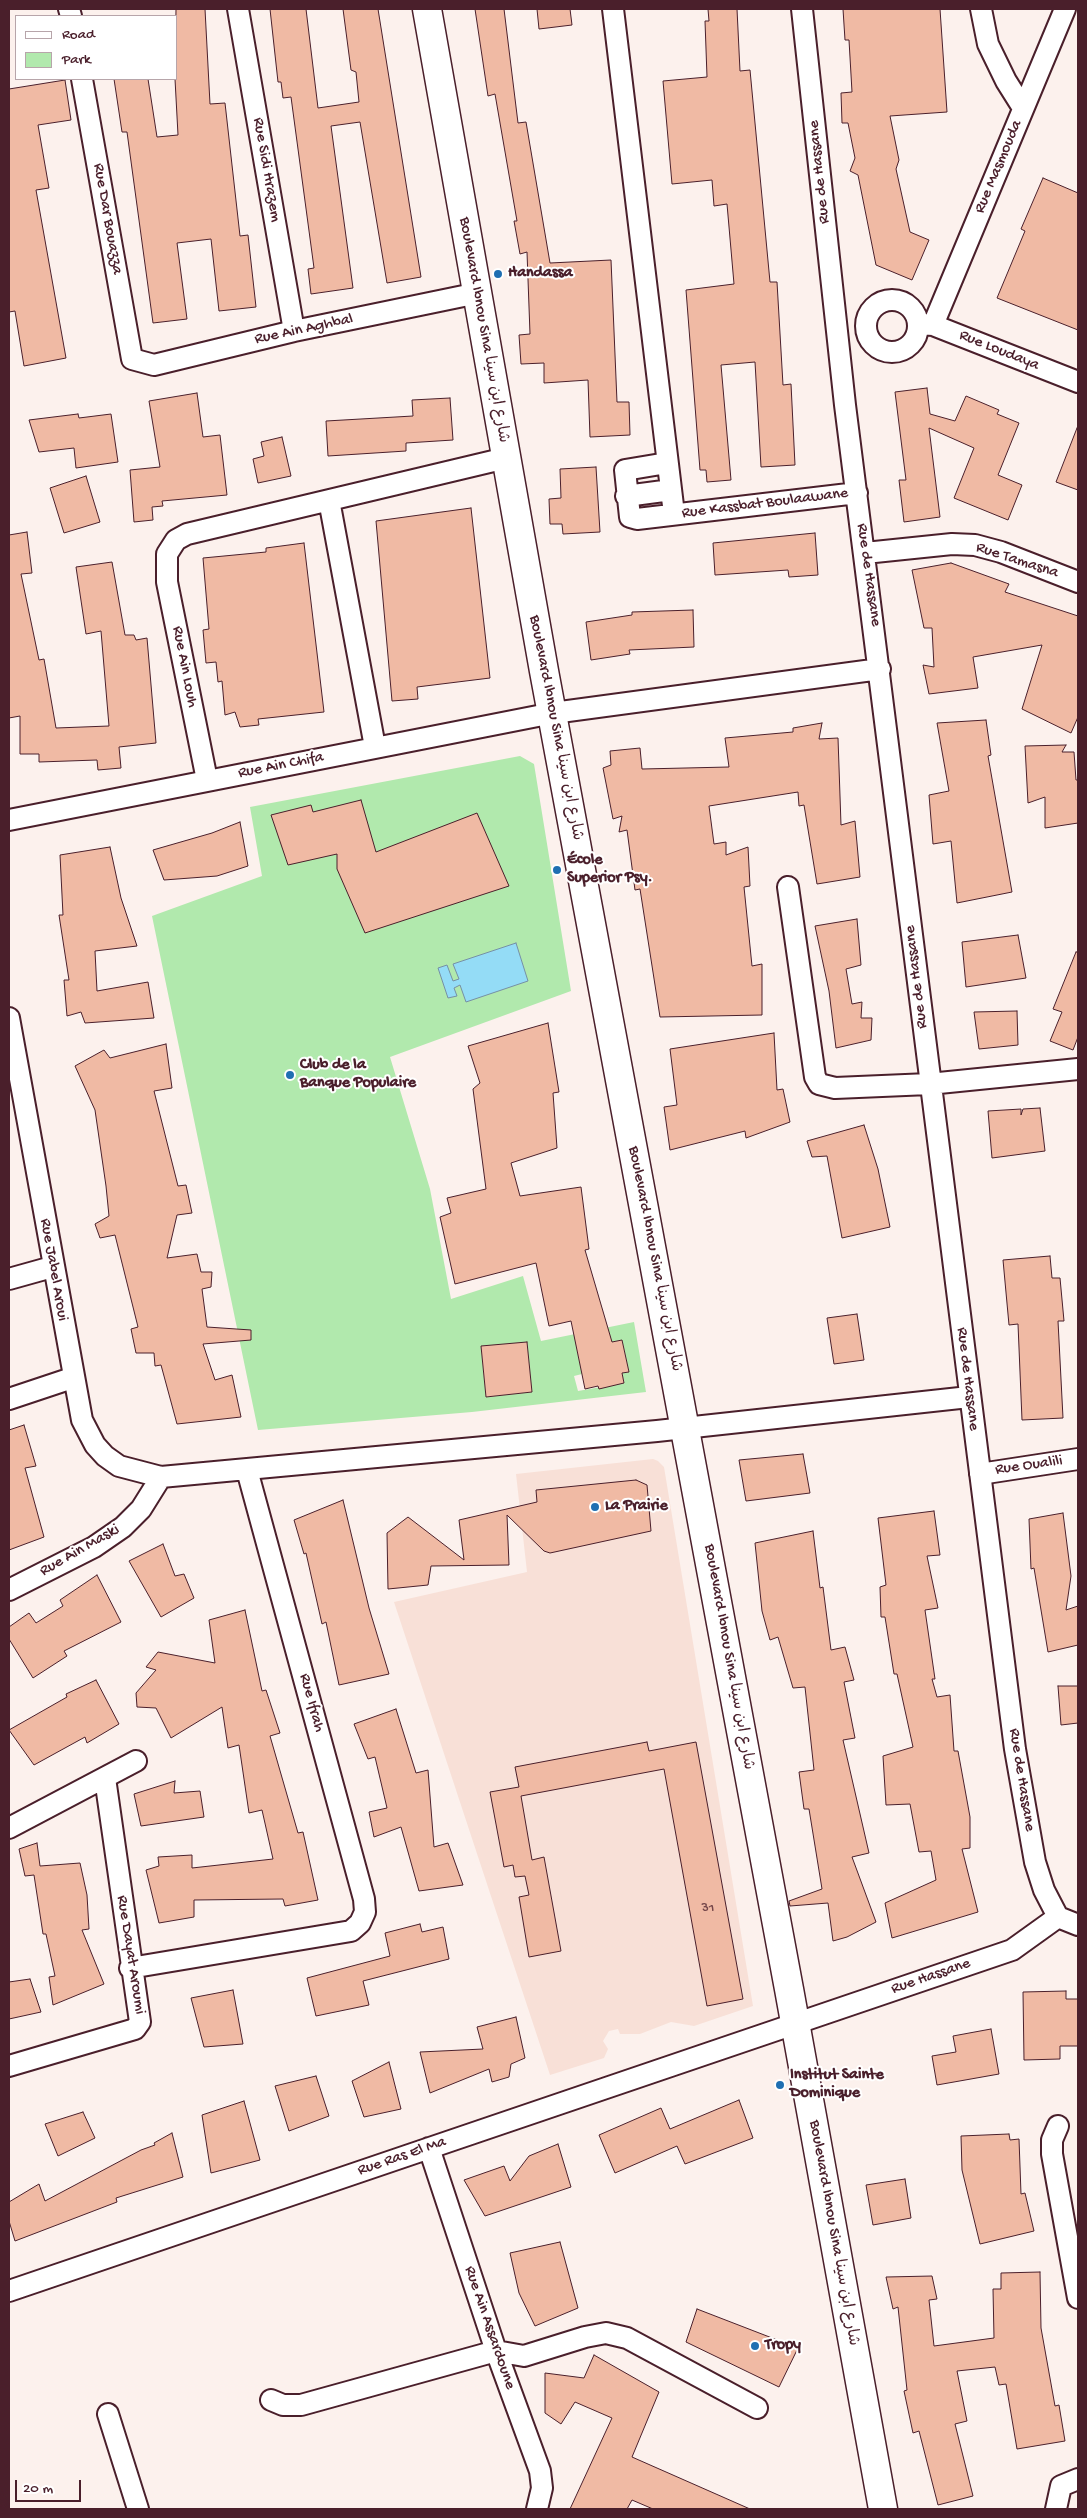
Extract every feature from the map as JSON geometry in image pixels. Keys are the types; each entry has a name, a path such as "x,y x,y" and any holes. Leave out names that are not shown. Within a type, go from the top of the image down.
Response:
{"main road":[{"name":"Boulevard Ibnou Sina شارع ابن سينا","path":"427,9 506,458 796,2024 883,2509"}],"street":[{"name":"Rue Sidi Hrazem","path":"238,9 294,332"},
{"path":"613,9 674,514"},
{"name":"Rue de Hassane","path":"802,9 857,493 969,1397 1026,1818 1035,1862 1044,1890 1058,1917"},
{"path":"982,9 988,44 1006,81 1023,108"},
{"name":"Rue Masmouda","path":"926,324 1023,108 1065,9"},
{"name":"Rue Dar Bouazza","path":"82,80 132,359"},
{"name":"Rue Ain Aghbal","path":"132,359 154,365 294,332 478,293"},
{"path":"895,300 907,304 926,324 910,346 900,352 888,353 877,348 869,340 865,329 867,317 873,307 884,301 895,300"},
{"name":"Rue Loudaya","path":"926,324 1078,382"},
{"path":"838,333 865,329"},
{"path":"375,747 329,500 506,458"},
{"path":"668,463 625,470 626,496 671,490"},
{"name":"Rue Kassbat Boulaawane","path":"626,496 628,514 633,519 857,493"},
{"name":"Rue Ain Louh","path":"207,780 167,582 167,554 176,540 187,534 329,500"},
{"name":"Rue Tamasna","path":"865,553 952,544 975,545 1001,552 1078,582"},
{"name":"Rue Ain Chifa","path":"9,820 553,713 880,669"},
{"path":"788,887 815,1077 819,1084 835,1088 929,1084 1078,1069"},
{"name":"Rue Jabel Aroui","path":"9,1018 14,1085 82,1420 95,1445 105,1456 119,1466 161,1477 686,1428 969,1397"},
{"path":"9,1279 52,1267"},
{"path":"9,1399 72,1378"},
{"name":"Rue Oualili","path":"980,1474 1078,1459"},
{"name":"Rue Ifrah","path":"130,1968 351,1931 363,1918 364,1899 247,1470"},
{"name":"Rue Ain Maski","path":"9,1590 94,1547 123,1527 141,1509 161,1477"},
{"path":"9,1828 136,1760"},
{"name":"Rue Dayat Aroumi","path":"9,2066 135,2028 140,2022 140,2012 130,1968 105,1778"},
{"path":"1058,1917 1078,1925"},
{"name":"Rue Hassane","path":"796,2024 1012,1950 1058,1917"},
{"name":"Rue Ras El Ma","path":"9,2291 796,2024"},
{"path":"1058,2126 1052,2140 1052,2154 1070,2209 1078,2298"},
{"name":"Rue Ain Assardoune","path":"429,2148 496,2351 540,2471 542,2488 537,2509"},
{"path":"271,2400 283,2405 301,2405 496,2351 524,2356 585,2337 606,2333 627,2338 757,2408"},
{"path":"108,2414 138,2509"},
{"path":"1056,2509 1061,2486 1078,2479"}],"shaded area":[{"path":"653,1459 664,1467 753,2006 694,2026 671,2022 640,2034 620,2034 618,2029 609,2031 603,2041 608,2049 604,2058 550,2075 394,1602 527,1572 516,1474"}],"green space":[{"name":"Club de la Banque Populaire","path":"520,756 534,764 571,991 390,1057 430,1189 451,1299 523,1276 541,1341 634,1322 646,1392 472,1412 258,1430 152,916 262,876 250,807","holes":["622,1340 629,1372 622,1373 624,1383 578,1391 574,1376 582,1374 577,1350","527,1342 532,1392 486,1397 481,1347"]}],"water":[{"path":"516,943 528,981 466,1002 460,985 454,988 457,996 448,998 438,968 447,965 453,981 459,979 453,964"}],"building":[{"path":"176,9 205,9 210,104 225,103 240,236 248,235 256,307 219,311 211,239 177,243 187,319 153,323 127,132 122,132 114,80 148,80 157,137 178,135 175,80 178,80 178,15 176,15"},
{"path":"270,9 306,9 318,108 359,102 356,72 351,70 343,9 378,9 421,277 387,283 360,122 331,126 353,288 311,294 308,269 314,268 291,97 283,98 281,82 278,82"},
{"path":"475,9 504,9 518,123 526,122 550,263 611,260 617,402 629,402 630,435 590,437 588,380 544,383 544,363 521,364 519,335 530,334 527,252 520,254 514,221 517,221 495,94 488,96"},
{"path":"537,9 570,9 572,25 539,29"},
{"path":"708,9 737,9 740,71 750,70 770,282 777,282 783,385 791,384 795,465 761,467 755,362 721,365 731,480 707,482 706,470 700,470 686,290 734,284 727,204 714,206 712,180 672,184 663,81 707,77 705,21 709,21"},
{"path":"843,9 940,9 947,112 890,116 899,160 896,169 910,232 929,240 912,280 876,265 858,175 850,171 855,158 848,123 842,123 841,93 852,92 849,40 845,40"},
{"path":"65,80 71,120 38,125 49,188 36,190 66,358 24,366 15,311 9,312 9,89"},
{"path":"1043,178 1078,193 1078,330 997,298 1025,231 1021,229"},
{"path":"927,388 930,414 955,421 966,396 999,410 997,414 1019,423 998,475 1022,485 1008,520 954,498 974,448 929,428 940,517 904,522 899,480 906,480 895,392"},
{"path":"197,393 203,437 220,435 227,495 162,501 163,506 152,507 153,520 134,522 130,470 160,467 149,401"},
{"path":"450,398 453,440 406,443 406,451 328,456 326,421 413,416 412,400"},
{"path":"78,414 79,418 111,414 118,462 76,468 74,448 39,452 29,420"},
{"path":"1078,428 1078,490 1056,482"},
{"path":"282,437 291,476 258,483 253,459 264,456 261,442"},
{"path":"596,467 600,532 563,534 562,524 550,524 549,499 561,498 560,469"},
{"path":"86,476 100,522 64,533 50,488"},
{"path":"471,508 490,678 417,687 418,699 392,701 376,521"},
{"path":"27,532 32,573 21,574 39,660 44,659 56,728 109,726 101,631 86,634 76,567 112,562 125,635 134,635 136,640 147,638 156,743 119,747 121,768 98,770 97,760 39,762 39,754 20,754 20,716 9,718 9,535"},
{"path":"815,533 818,575 789,577 788,570 715,575 713,543"},
{"path":"304,543 324,712 258,719 259,725 240,727 235,712 225,715 222,681 218,682 216,662 206,663 203,630 209,629 203,558 266,552 266,548"},
{"path":"951,563 1009,584 1005,592 1078,616 1078,717 1071,733 1022,709 1042,645 973,657 978,688 929,694 923,665 934,667 932,628 924,628 912,570"},
{"path":"693,610 694,647 629,650 630,654 591,660 586,622 632,615 632,612"},
{"path":"986,720 991,755 988,756 1012,892 957,903 951,841 933,844 929,795 949,791 937,723"},
{"path":"822,723 819,739 838,738 841,825 855,821 860,877 817,884 804,805 799,806 798,792 709,806 714,844 726,842 726,855 748,847 750,886 744,887 752,966 762,964 762,1015 660,1017 640,889 635,890 627,830 619,832 622,816 613,819 603,768 611,765 610,751 640,748 642,769 729,767 725,738 793,732 793,728"},
{"path":"1066,745 1062,752 1074,752 1076,780 1078,780 1078,823 1045,828 1045,797 1028,803 1025,746"},
{"path":"361,800 376,852 477,813 509,886 365,933 337,869 337,854 288,865 271,815 311,805 313,812"},
{"path":"240,822 248,866 217,876 164,880 153,850 212,833"},
{"path":"110,847 121,898 137,946 95,951 97,991 148,982 154,1018 85,1023 81,1012 67,1016 64,980 69,980 59,915 63,915 60,855"},
{"path":"857,919 861,965 846,969 852,1004 862,1002 861,1018 872,1018 871,1040 836,1048 829,991 815,926"},
{"path":"1018,935 1026,978 966,987 962,942"},
{"path":"1076,952 1078,952 1078,1037 1073,1050 1050,1041 1062,1012 1053,1009"},
{"path":"1017,1011 1018,1045 979,1049 974,1012"},
{"path":"548,1023 559,1092 553,1093 557,1148 511,1163 520,1196 581,1187 589,1249 585,1250 612,1342 622,1340 629,1372 622,1373 624,1383 599,1389 598,1386 585,1389 571,1321 549,1326 536,1263 455,1284 440,1217 451,1213 447,1198 486,1189 473,1089 480,1083 468,1046"},
{"path":"774,1033 777,1090 783,1089 790,1122 746,1138 745,1131 670,1150 664,1107 677,1105 670,1049"},
{"path":"166,1044 172,1088 154,1091 178,1186 186,1185 192,1213 177,1215 167,1258 197,1254 201,1272 212,1272 211,1287 202,1289 207,1327 251,1330 251,1340 203,1344 215,1380 232,1375 241,1417 177,1424 161,1365 155,1366 154,1353 136,1353 131,1329 138,1327 115,1235 100,1238 95,1224 109,1216 106,1186 95,1110 75,1066 104,1050 110,1058"},
{"path":"1040,1108 1045,1151 992,1158 988,1111 1021,1109 1021,1115 1023,1109"},
{"path":"864,1125 878,1169 890,1227 842,1238 827,1156 812,1157 807,1141"},
{"path":"1050,1256 1052,1278 1060,1278 1064,1321 1058,1321 1063,1418 1022,1420 1018,1324 1009,1325 1003,1260"},
{"path":"857,1314 864,1360 834,1364 827,1318"},
{"path":"527,1342 532,1392 486,1397 481,1346"},
{"path":"24,1425 36,1466 25,1468 44,1537 9,1550 9,1430"},
{"path":"803,1454 810,1493 746,1501 739,1460"},
{"path":"636,1480 647,1485 651,1531 550,1553 544,1551 507,1515 509,1565 431,1566 428,1585 388,1589 387,1533 408,1517 464,1560 459,1520 537,1502 536,1490"},
{"path":"343,1500 369,1608 389,1674 339,1685 326,1622 322,1624 306,1553 304,1554 294,1520"},
{"path":"934,1511 940,1555 927,1556 938,1608 925,1610 935,1679 932,1679 937,1697 950,1695 954,1751 958,1751 970,1817 970,1848 962,1849 978,1912 892,1938 885,1903 936,1880 931,1851 919,1852 910,1804 886,1805 883,1756 913,1747 897,1674 894,1674 885,1617 881,1617 880,1587 886,1585 878,1518"},
{"path":"1063,1513 1071,1576 1066,1610 1078,1606 1078,1645 1048,1652 1034,1568 1031,1569 1029,1519"},
{"path":"813,1531 820,1588 823,1587 831,1650 845,1647 854,1680 844,1682 855,1738 843,1740 869,1853 852,1857 876,1922 847,1937 833,1941 828,1903 790,1906 789,1901 822,1889 809,1809 804,1809 799,1772 814,1770 805,1687 793,1688 778,1637 770,1640 762,1611 755,1543"},
{"path":"163,1544 175,1576 184,1574 194,1598 161,1617 129,1561"},
{"path":"97,1575 121,1622 64,1651 67,1656 33,1678 9,1639 9,1627 29,1613 36,1623 63,1606 60,1600"},
{"path":"245,1610 262,1691 266,1690 280,1733 270,1736 298,1833 303,1832 318,1900 285,1906 283,1899 194,1900 194,1917 159,1923 146,1870 159,1866 158,1857 192,1855 192,1868 273,1859 262,1810 249,1813 239,1745 228,1748 222,1707 171,1738 156,1708 137,1707 136,1693 156,1670 146,1667 158,1652 215,1663 209,1620"},
{"path":"96,1680 119,1724 87,1743 85,1737 34,1765 9,1730 67,1697 66,1694"},
{"path":"1058,1686 1078,1686 1078,1723 1061,1725"},
{"path":"396,1709 416,1773 428,1770 434,1847 448,1843 463,1885 419,1891 401,1827 374,1837 369,1812 387,1808 375,1757 368,1759 354,1724"},
{"path":"647,1742 649,1751 696,1742 743,1999 707,2006 664,1769 521,1796 532,1860 544,1857 561,1951 529,1957 519,1897 529,1895 525,1876 515,1877 513,1865 504,1867 490,1792 519,1787 515,1767"},
{"path":"175,1781 174,1793 200,1791 204,1817 141,1826 134,1794"},
{"path":"37,1843 40,1866 80,1863 87,1895 89,1929 82,1930 104,1984 53,2005 49,1977 55,1976 46,1934 43,1934 34,1875 25,1876 19,1849"},
{"path":"420,1924 422,1932 443,1927 449,1959 363,1981 369,2005 316,2016 307,1978 390,1956 385,1933"},
{"path":"30,1979 41,2012 9,2019 9,1982"},
{"path":"233,1990 243,2044 204,2047 191,1998"},
{"path":"1066,1991 1066,1999 1078,1999 1078,2046 1060,2046 1060,2059 1024,2060 1023,1992"},
{"path":"516,2017 525,2058 511,2064 509,2077 492,2082 489,2069 430,2093 420,2052 483,2049 477,2027"},
{"path":"991,2029 999,2074 937,2085 932,2056 956,2052 953,2036"},
{"path":"389,2062 401,2109 364,2117 352,2081"},
{"path":"316,2076 329,2116 289,2131 275,2086"},
{"path":"739,2100 753,2138 685,2164 677,2146 615,2173 599,2135 661,2108 670,2129"},
{"path":"244,2101 260,2160 211,2173 202,2115"},
{"path":"83,2112 95,2138 58,2156 45,2124"},
{"path":"172,2133 183,2177 116,2198 117,2202 15,2241 9,2221 9,2202 39,2184 45,2201 141,2150 155,2145 154,2143"},
{"path":"1009,2134 1010,2140 1019,2139 1021,2194 1025,2193 1034,2231 980,2244 962,2170 961,2136"},
{"path":"558,2144 571,2187 485,2216 464,2180 504,2166 510,2181 529,2156"},
{"path":"905,2179 911,2218 873,2225 866,2185"},
{"path":"560,2242 578,2308 535,2326 519,2293 510,2253"},
{"path":"1040,2272 1041,2328 1055,2406 1059,2405 1065,2441 1017,2449 1006,2384 999,2385 995,2367 957,2371 967,2421 955,2424 973,2496 938,2505 919,2431 913,2433 904,2391 907,2390 898,2307 893,2309 886,2277 932,2276 937,2299 929,2300 934,2346 994,2338 993,2289 1001,2289 1001,2273"},
{"path":"697,2309 798,2348 779,2387 686,2342"},
{"path":"594,2355 659,2392 632,2457 750,2509 653,2509 632,2500 627,2509 570,2509 612,2418 575,2402 561,2424 545,2413 545,2373 584,2378"}],"place":[{"name":"Handassa","path":"498,274"},
{"name":"École Superior Psy.","path":"557,870"},
{"name":"Club de la Banque Populaire","path":"290,1075"},
{"name":"La Prairie","path":"595,1507"},
{"name":"Institut Sainte Dominique","path":"780,2085"},
{"name":"Tropy","path":"755,2346"}]}
